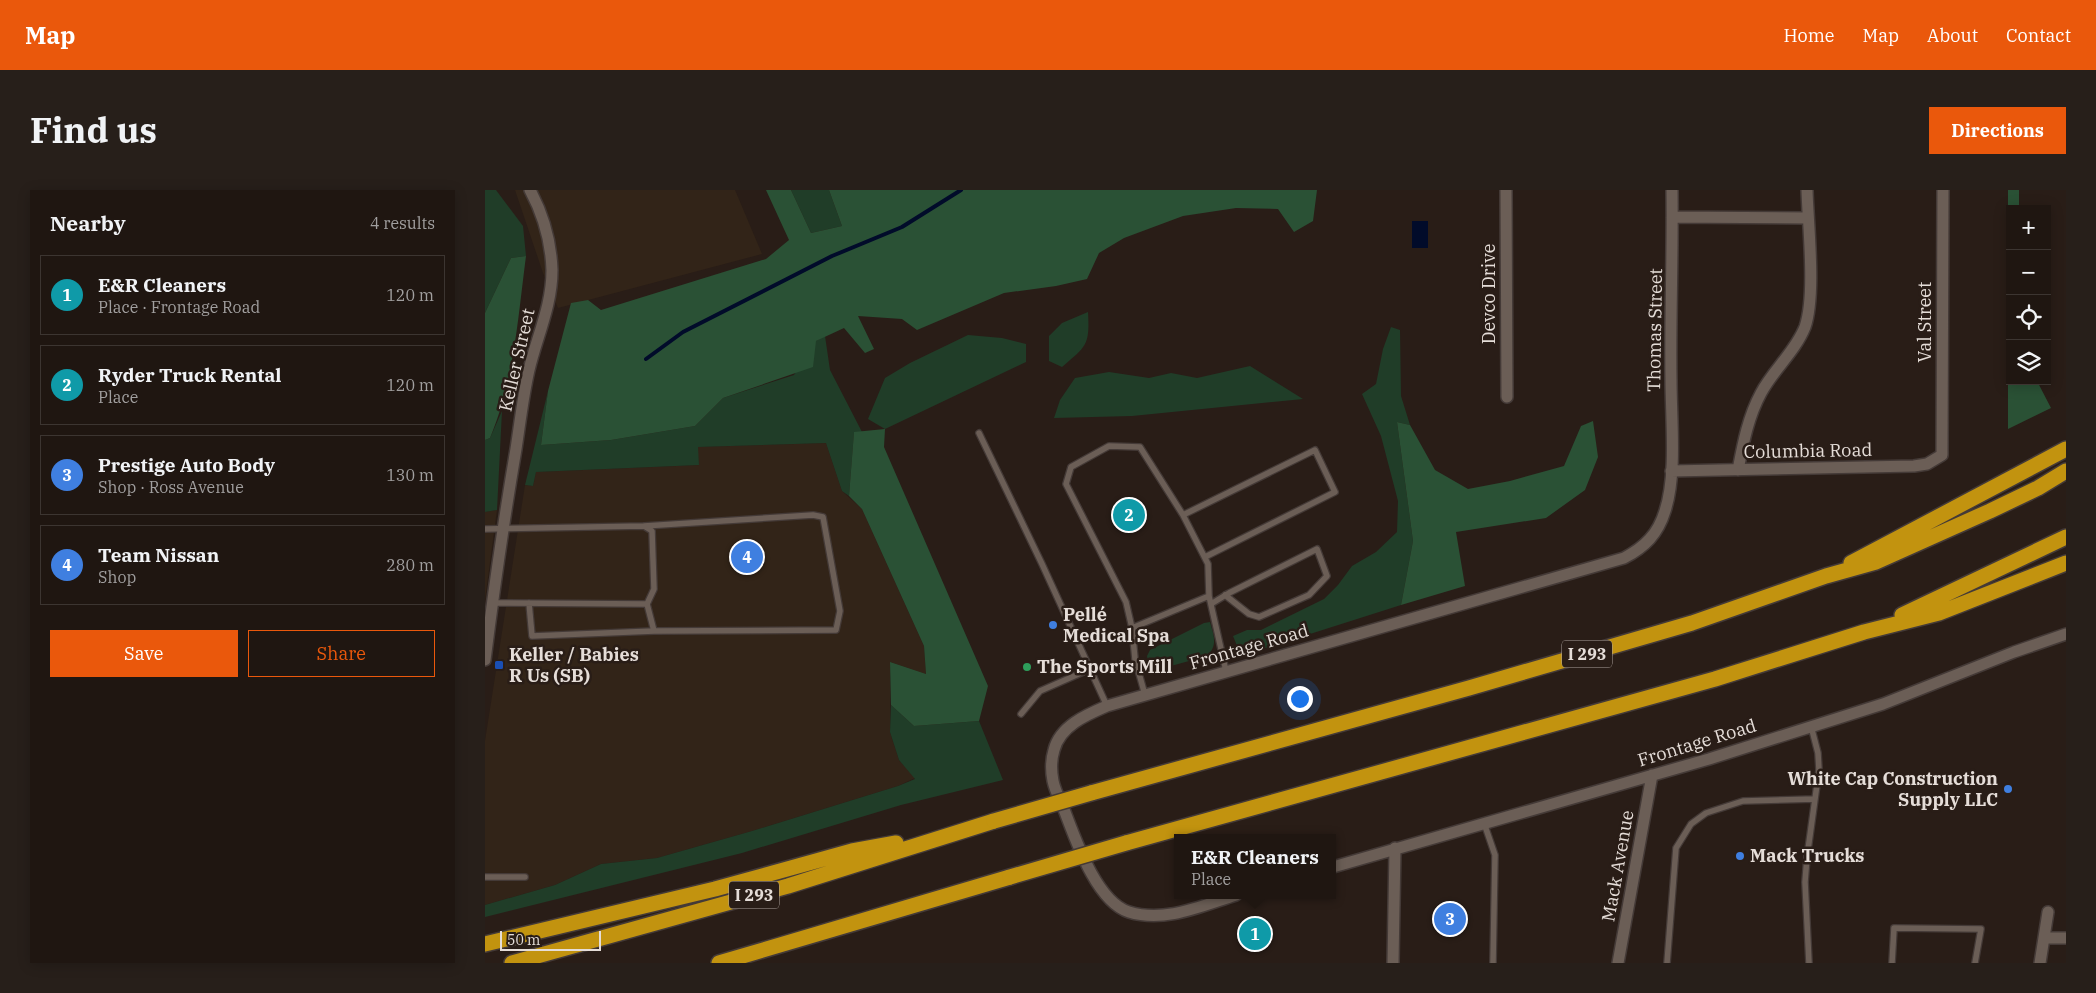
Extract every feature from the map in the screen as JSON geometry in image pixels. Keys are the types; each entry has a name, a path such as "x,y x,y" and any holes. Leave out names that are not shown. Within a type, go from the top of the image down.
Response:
{"highway":[{"path":"1826,576 2066,449"},
{"name":"I 293","path":"512,963 788,886 994,821 1091,793 1469,688 1664,631 1826,576 1876,562 1933,538 2037,488 2066,471"},
{"path":"1864,632 2015,563 2066,537"},
{"path":"719,963 1126,843 1715,679 1864,632 1939,613 2066,563"},
{"path":"485,944 715,889 852,851 952,834"}],"street":[{"name":"Keller Street","path":"485,660 502,529 529,370 546,317 551,286 552,271 548,240 539,210 530,190"},
{"name":"Devco Drive","path":"1506,190 1507,397"},
{"name":"Thomas Street","path":"1671,471 1672,190"},
{"path":"1738,470 1749,422 1761,393 1789,354 1804,327 1810,296 1807,190"},
{"name":"Val Street","path":"1943,190 1943,454"},
{"path":"1672,217 1808,218"},
{"name":"Columbia Road","path":"1671,471 1913,466 1927,464 1943,454"},
{"name":"Frontage Road","path":"1223,899 1172,914 1150,916 1127,911 1116,905 1109,898 1095,878 1078,847 1053,783 1052,760 1057,743 1070,726 1107,706 1624,558 1644,546 1659,526 1669,499 1671,471"},
{"name":"Frontage Road","path":"1336,865 1709,759 1883,704 2014,652 2066,634"},
{"name":"Mack Avenue","path":"1618,963 1652,775"},
{"path":"1393,963 1395,848"},
{"path":"2040,963 2049,912"},
{"path":"2045,938 2066,938"}],"lane":[{"path":"979,433 1043,564 1107,706"},
{"path":"1145,695 1135,659 1132,628 1126,602 1066,484 1071,466 1109,446 1140,447 1183,515 1205,557 1208,564 1209,596 1226,671"},
{"path":"1183,515 1315,450 1335,492 1205,557"},
{"path":"485,529 644,526 813,515 823,517 840,610 836,630 654,631 532,636 529,603"},
{"path":"644,526 651,531 654,589 647,604 654,631"},
{"path":"1211,604 1225,595 1317,549 1327,576 1309,596 1259,617 1249,614 1225,595"},
{"path":"1132,628 1209,596"},
{"path":"493,603 647,604"},
{"path":"1021,714 1040,690 1091,669"},
{"path":"1809,963 1805,882 1818,761 1811,726"},
{"path":"1667,963 1676,848 1691,824 1706,813 1743,801 1815,799"},
{"path":"1484,823 1495,855 1493,963"},
{"path":"485,877 525,877"},
{"path":"1892,963 1894,928 1981,929 1975,963"}],"shaded area":[{"path":"515,190 735,190 762,254 558,308 543,273"},
{"path":"826,443 842,491 862,509 924,646 926,674 890,662 890,732 899,760 915,778 898,786 657,858 601,864 555,885 485,905 485,741 525,485 533,486 536,472 699,465 697,447"},
{"path":"497,510 485,600 485,512"}],"green space":[{"path":"485,190 496,190 523,226 526,256 511,258 485,313"},
{"path":"766,190 791,190 811,233 842,226 829,190 1317,190 1313,221 1294,232 1278,209 1236,208 1183,216 1124,238 1099,253 1087,279 1056,286 1004,293 917,330 902,319 858,316 874,349 865,353 844,328 816,341 813,367 723,398 695,426 611,440 541,445 548,391 571,303 588,300 601,310 766,259 789,240"},
{"path":"791,190 829,190 842,226 811,233"},
{"path":"2008,190 2019,190 2019,205 2008,205"},
{"path":"526,256 514,348 505,394 490,438 485,440 485,313 511,258"},
{"path":"1088,312 1088,332 1085,344 1062,367 1049,361 1049,336 1062,323"},
{"path":"1391,327 1400,330 1401,396 1410,425 1397,422 1413,541 1401,605 1247,654 1240,653 1233,636 1247,630 1261,630 1324,599 1338,585 1352,566 1376,552 1397,532 1398,501 1381,436 1362,394 1376,384 1383,349"},
{"path":"968,335 1002,338 1026,344 1026,362 885,429 868,419 885,378 910,363"},
{"path":"825,336 830,370 862,432 854,433 849,496 842,491 826,443 698,447 699,465 536,472 533,486 525,485 548,391 541,445 611,440 695,426 723,398 794,375 816,341"},
{"path":"1250,366 1303,399 1132,416 1054,418 1060,400 1075,378 1109,372 1149,378 1171,373 1197,378"},
{"path":"2008,385 2039,385 2051,408 2008,429"},
{"path":"502,411 497,510 485,512 485,440 490,438"},
{"path":"1593,421 1598,457 1585,490 1546,518 1456,532 1465,586 1401,605 1413,541 1397,422 1410,425 1435,470 1468,489 1510,481 1564,466 1581,426"},
{"path":"885,429 884,447 988,686 979,721 914,726 891,705 890,662 926,674 924,646 862,509 849,496 854,432"},
{"path":"1210,622 1214,644 1207,656 1153,671 1150,669 1147,656 1150,650 1204,623"},
{"path":"891,705 914,726 979,721 1003,780 901,805 742,853 485,917 485,905 555,885 601,864 657,858 752,831 898,786 915,779 899,760 890,732"}],"water":[{"path":"1412,221 1428,221 1428,248 1412,248"}],"waterway":[{"path":"646,359 683,332 832,256 902,227 961,190"}],"place":[{"name":"Ryder Truck Rental","path":"1129,515"},
{"name":"Team Nissan","path":"747,557"},
{"name":"Pellé Medical Spa","path":"1053,625"},
{"name":"Keller / Babies R Us (SB)","path":"499,665"},
{"name":"The Sports Mill","path":"1027,667"},
{"name":"White Cap Construction Supply LLC","path":"2008,789"},
{"name":"Mack Trucks","path":"1740,856"},
{"name":"Prestige Auto Body","path":"1450,919"},
{"name":"E&R Cleaners","path":"1255,934"}]}
